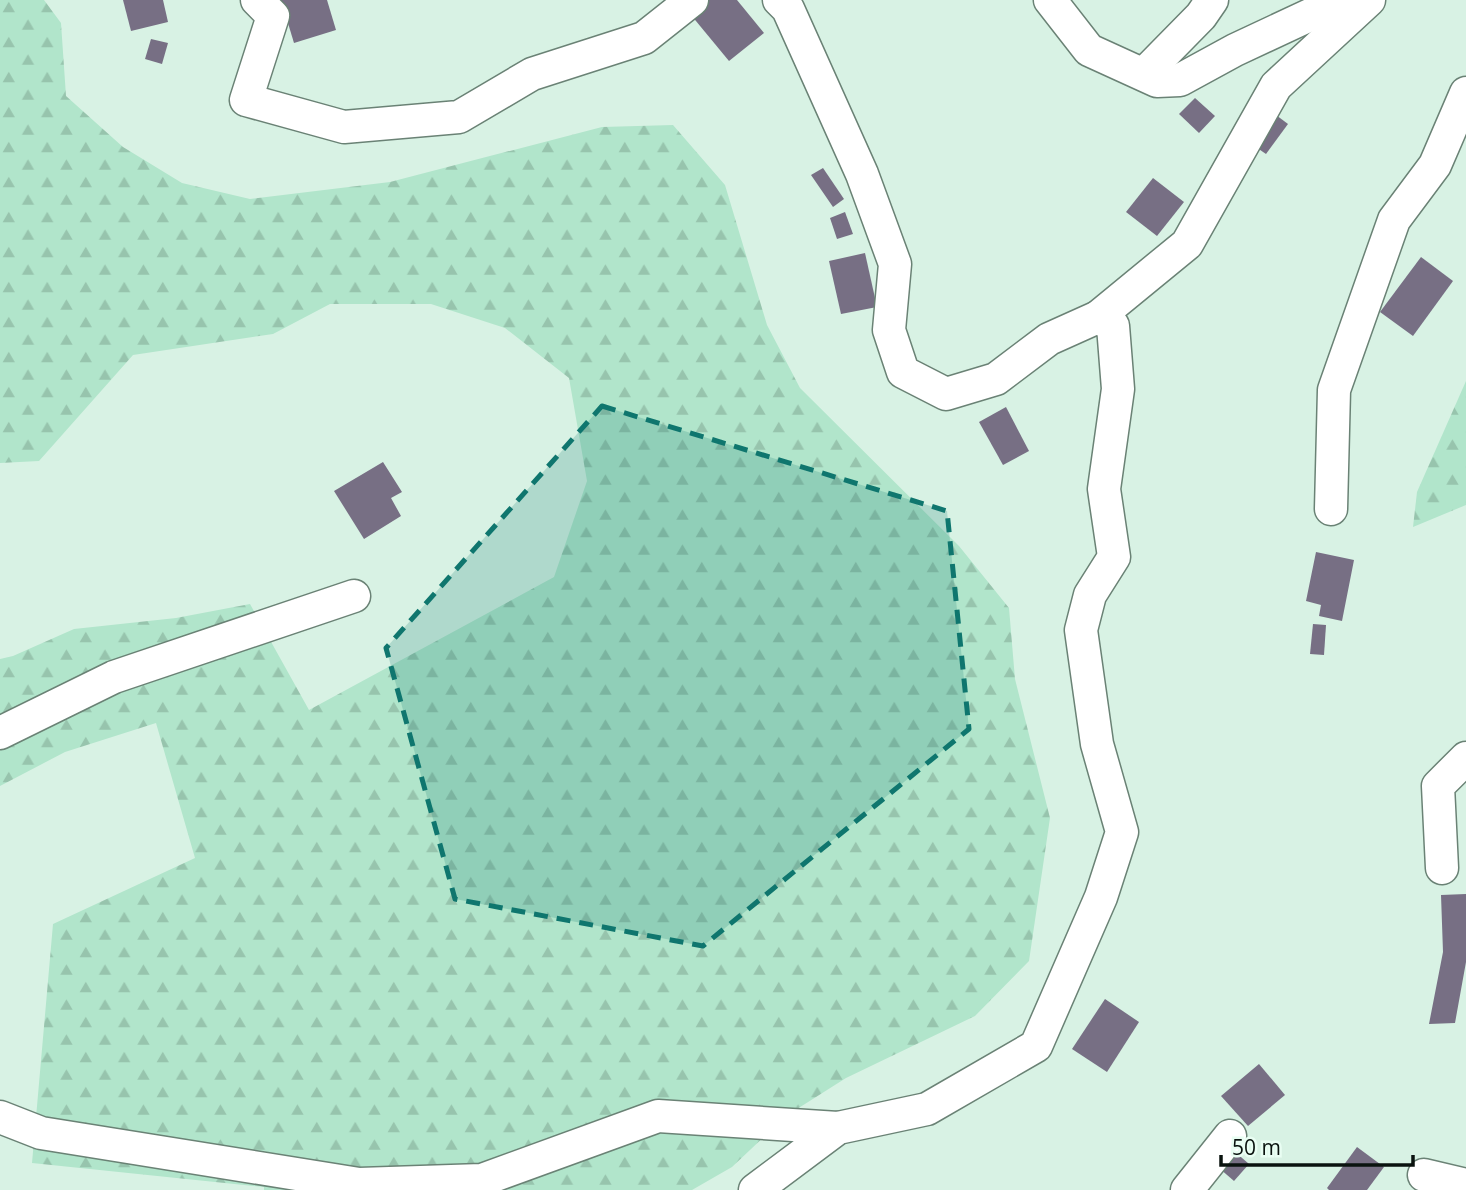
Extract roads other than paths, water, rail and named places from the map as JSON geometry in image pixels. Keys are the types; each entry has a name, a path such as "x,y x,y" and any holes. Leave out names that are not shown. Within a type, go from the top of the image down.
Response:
{"street":[{"path":"257,0 273,16 246,100 344,127 459,117 532,74 644,38 691,0"},
{"path":"779,0 788,9 856,161 895,264 889,330 903,372 946,394 996,379 1049,339 1098,317 1187,244 1276,86 1369,0"},
{"path":"1050,0 1089,50 1157,81 1180,80 1236,50 1342,0"},
{"path":"1144,74 1201,16 1212,0"},
{"path":"1331,509 1334,390 1394,220 1435,165 1466,93"},
{"path":"0,1117 41,1133 359,1184 482,1180 657,1116 838,1128 927,1108 1036,1046 1105,884 1122,832 1097,744 1081,630 1090,596 1114,557 1104,489 1118,389 1113,326 1098,317"},
{"path":"0,733 114,677 354,596"},
{"path":"1442,868 1438,786 1466,758"},
{"path":"755,1190 838,1128"},
{"path":"1187,1190 1230,1136"},
{"path":"1424,1175 1466,1185"}]}
